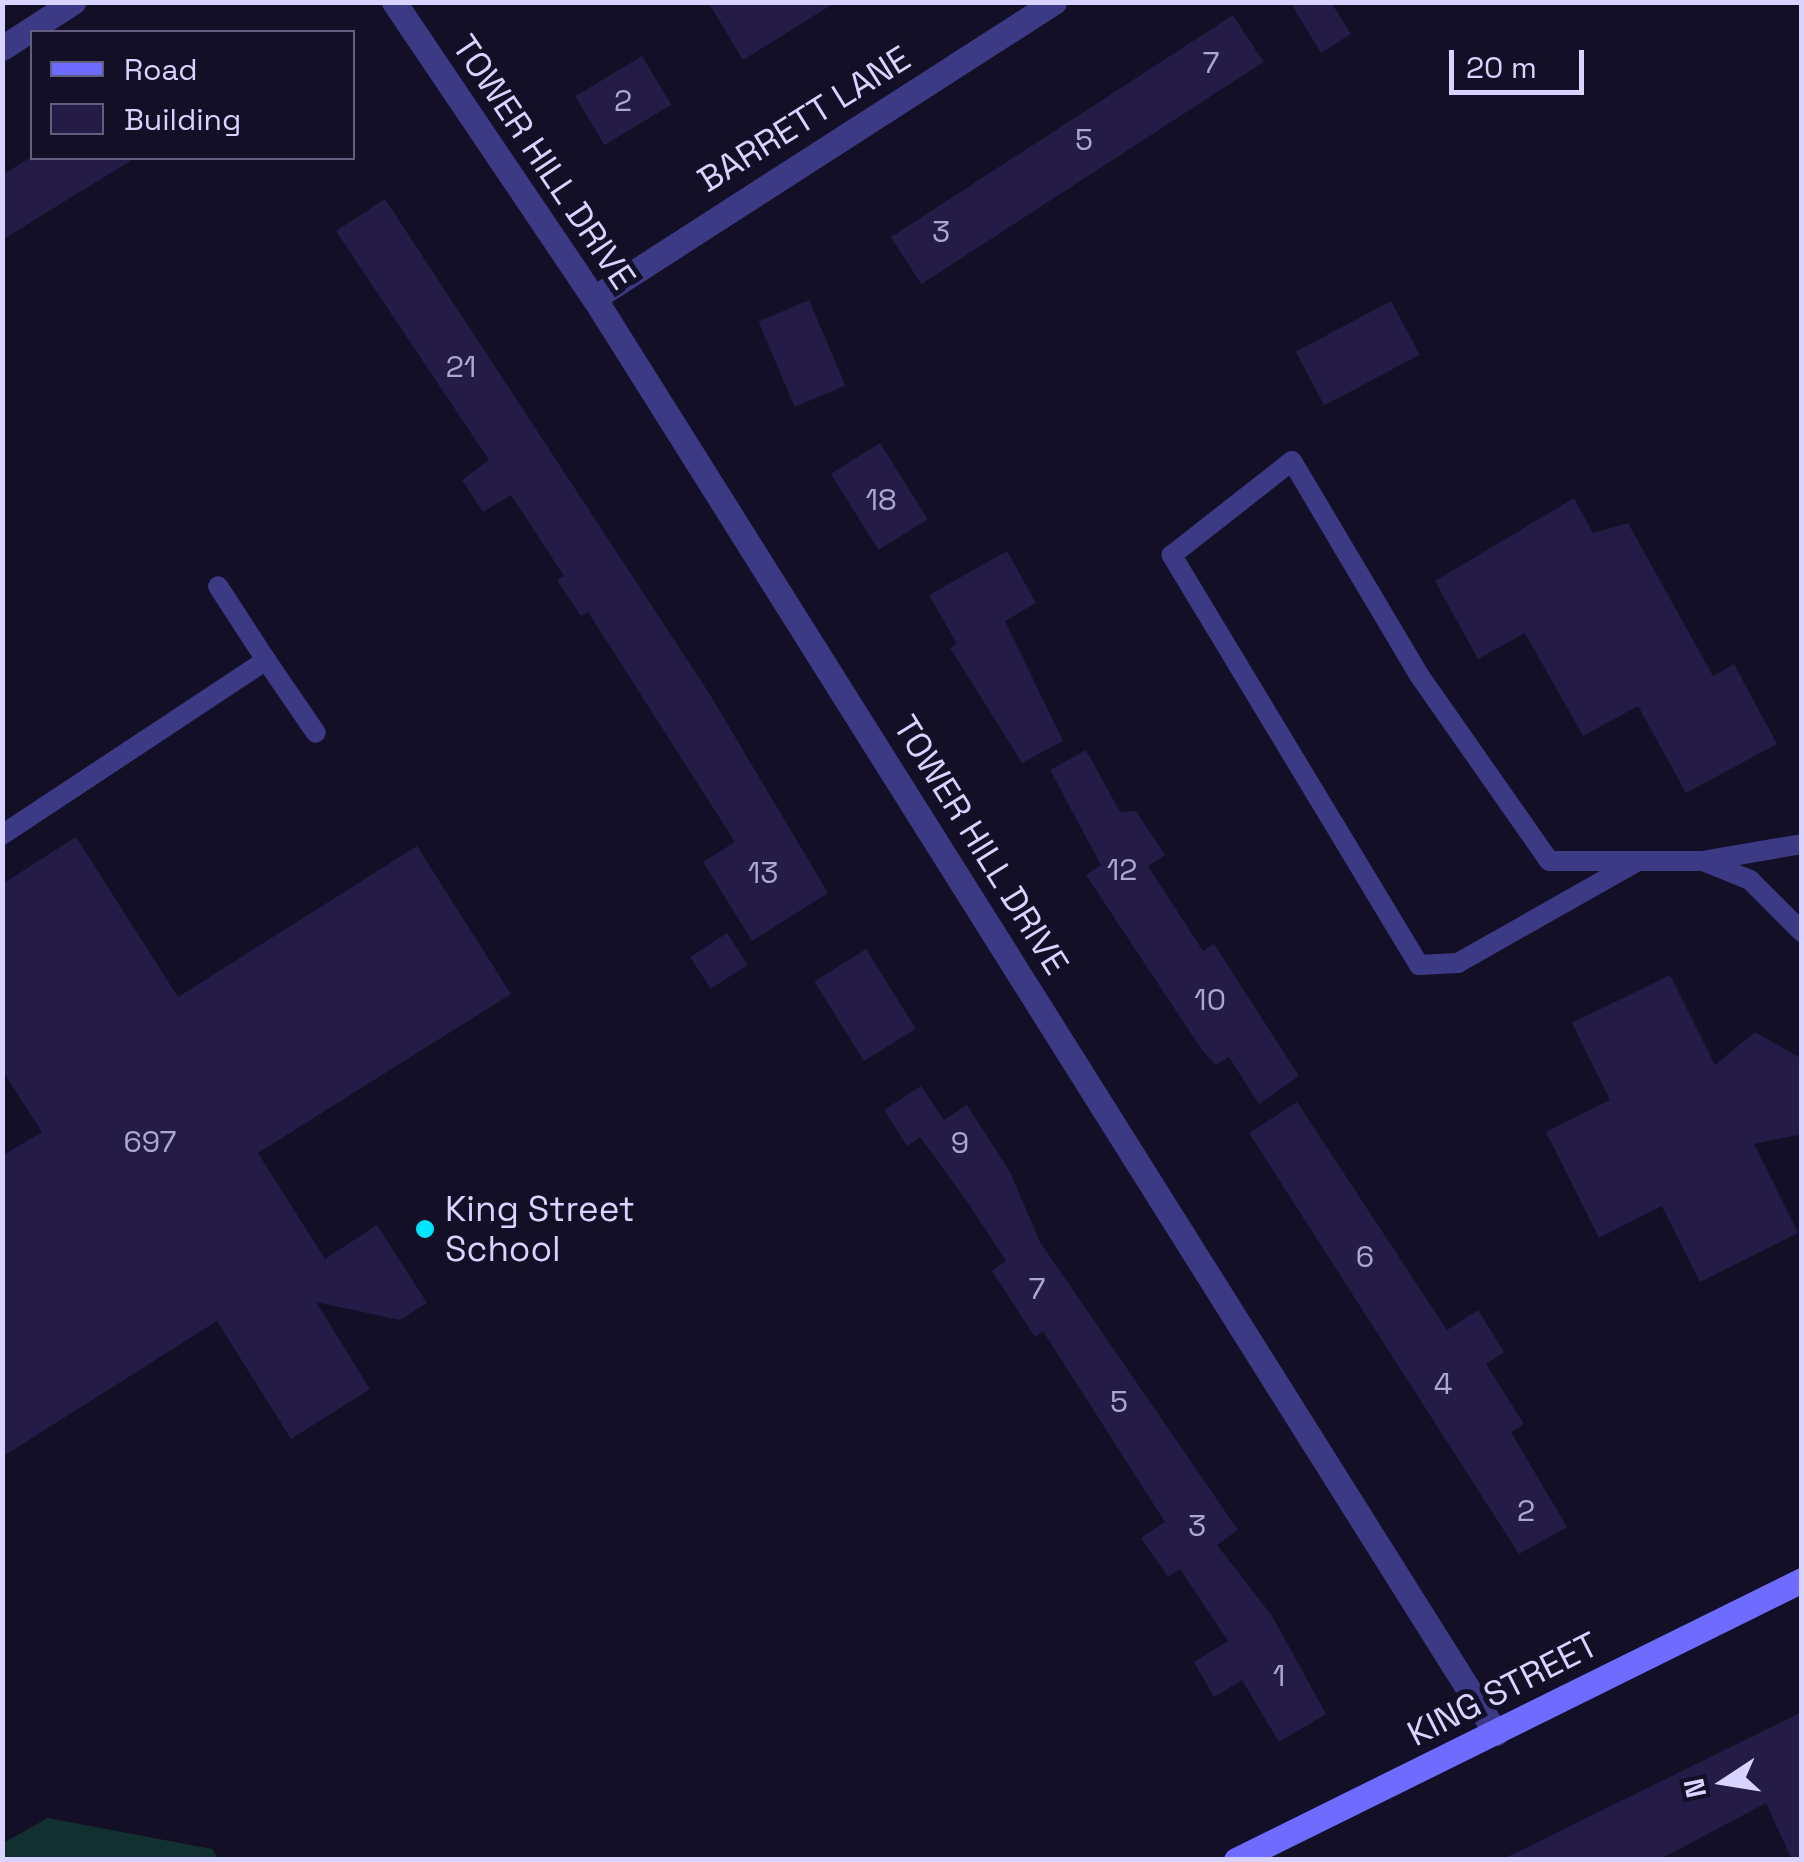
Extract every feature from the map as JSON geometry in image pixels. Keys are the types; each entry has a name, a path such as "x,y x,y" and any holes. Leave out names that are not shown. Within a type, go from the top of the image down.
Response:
{"main road":[{"name":"KING STREET","path":"1236,1860 1802,1580"}],"street":[{"path":"2,48 73,2"},
{"name":"TOWER HILL DRIVE","path":"394,2 594,298 1496,1733"},
{"name":"BARRETT LANE","path":"594,298 1054,2"}],"lane":[{"path":"1638,861 1458,963 1419,965 1172,554 1292,462 1419,675 1550,861 1638,861 1704,861 1802,844"},
{"path":"218,586 316,733"},
{"path":"2,835 266,660"},
{"path":"1704,861 1750,880 1802,932"}],"green space":[{"path":"48,1818 212,1849 219,1859 3,1859 3,1843"}],"building":[{"path":"708,2 836,2 743,60"},
{"path":"1290,2 1331,2 1351,34 1321,53"},
{"path":"1233,15 1263,62 921,284 891,237"},
{"path":"642,56 671,105 604,145 575,96"},
{"path":"30,158 132,160 2,240 2,175"},
{"path":"385,199 709,693 828,893 752,941 703,862 735,842 588,612 581,616 566,594 557,580 564,576 511,495 483,512 462,480 489,460 336,231"},
{"path":"809,300 845,386 795,407 758,321"},
{"path":"1391,301 1420,355 1324,406 1296,352"},
{"path":"880,443 928,519 879,550 831,474"},
{"path":"1574,498 1593,533 1628,523 1713,676 1734,664 1777,744 1686,793 1638,706 1583,736 1525,633 1478,659 1435,581"},
{"path":"1007,551 1036,603 1005,621 1063,741 1022,763 950,648 957,644 929,595"},
{"path":"1086,750 1120,812 1136,811 1165,855 1148,866 1203,951 1214,944 1299,1076 1259,1104 1229,1057 1216,1065 1202,1050 1086,875 1101,865 1050,770"},
{"path":"76,837 178,997 417,846 511,994 258,1153 325,1259 377,1225 427,1303 400,1320 316,1302 370,1389 291,1439 217,1321 2,1457 2,1156 42,1132 2,1070 2,884"},
{"path":"727,933 748,965 711,989 690,957"},
{"path":"866,949 916,1029 864,1061 814,981"},
{"path":"1670,975 1715,1065 1755,1032 1802,1059 1802,1134 1754,1144 1798,1233 1700,1282 1662,1206 1599,1238 1546,1132 1610,1100 1572,1023"},
{"path":"921,1086 944,1120 967,1105 1010,1172 1040,1242 1238,1530 1217,1545 1272,1616 1326,1714 1279,1742 1242,1680 1214,1697 1194,1662 1228,1641 1180,1569 1168,1577 1141,1538 1165,1522 1043,1331 1035,1337 992,1271 1006,1261 966,1200 920,1137 907,1146 884,1110"},
{"path":"1297,1102 1447,1330 1478,1310 1504,1352 1486,1364 1524,1424 1511,1432 1567,1527 1519,1554 1249,1133"},
{"path":"1802,1712 1802,1860 1792,1860 1766,1803 1659,1860 1501,1860"}],"place":[{"name":"King Street School","path":"425,1229"}]}
